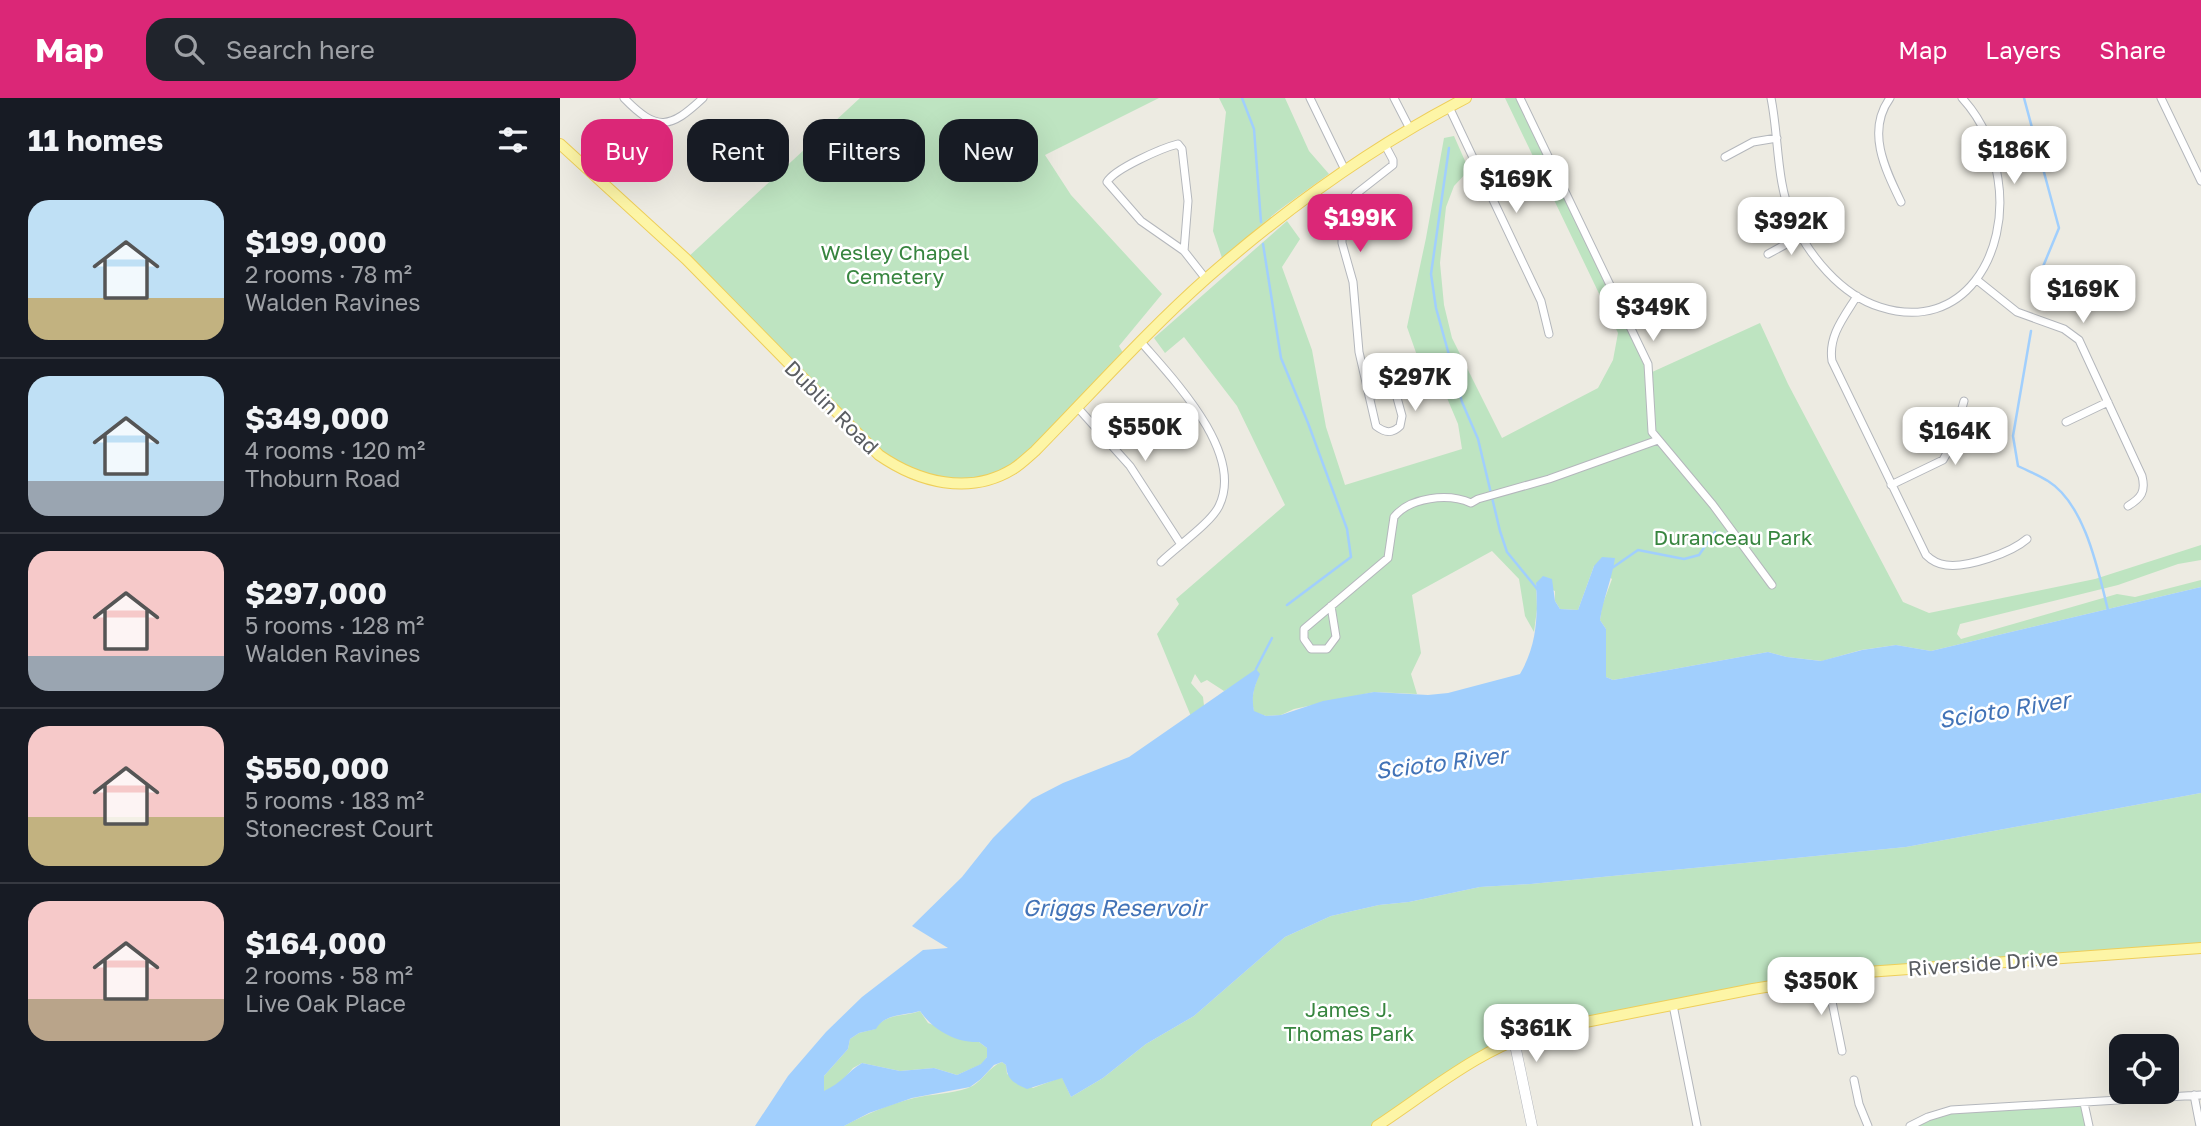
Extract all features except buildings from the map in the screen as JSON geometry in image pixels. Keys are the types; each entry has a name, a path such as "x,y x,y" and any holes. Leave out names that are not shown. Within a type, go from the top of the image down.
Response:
{"main road":[{"name":"Dublin Road","path":"560,144 686,259 866,445 908,473 925,479 949,483 972,482 999,475 1035,451 1206,279 1296,205 1410,129 1466,98"},
{"name":"Riverside Drive","path":"1377,1126 1469,1064 1514,1040 1545,1030 1827,977 1882,970 2201,948"},
{"path":"1514,1040 1532,1126"}],"street":[{"path":"624,98 643,117 662,123 681,117 703,98"},
{"path":"1310,98 1345,170"},
{"path":"1394,98 1410,129"},
{"path":"1520,98 1648,365 1652,432 1713,505 1772,585"},
{"path":"1771,98 1785,198 1801,236 1825,269 1857,296 1879,307 1901,312 1926,310 1948,302 1977,280 1990,258 1996,238 2000,190 1991,143 1975,112 1962,98"},
{"path":"1891,98 1882,112 1878,131 1885,167 1901,202"},
{"path":"2161,98 2201,181"},
{"path":"1448,107 1541,300 1549,334"},
{"path":"1725,157 1753,142 1777,138"},
{"path":"1184,251 1188,201 1180,146 1174,145 1107,179 1107,184 1141,221 1184,251 1206,279"},
{"path":"1369,396 1390,391 1396,394 1402,416 1400,426 1390,432 1382,431 1376,426 1369,396 1359,352 1353,282 1342,243 1342,225 1347,208 1356,194 1393,165 1385,145"},
{"path":"1768,254 1801,236"},
{"path":"1977,280 2017,312 2072,333 2079,340 2143,482 2140,499 2128,506"},
{"path":"1857,296 1833,335 1830,348 1832,361 1926,555 1942,565 1960,565 2001,555 2027,539"},
{"path":"1141,342 1202,416 1227,477 1222,498 1214,514 1161,562"},
{"path":"1891,485 1943,460 1952,444 1964,401"},
{"path":"2066,422 2108,402"},
{"path":"1078,408 1130,466 1180,543"},
{"path":"1331,606 1336,637 1326,649 1311,649 1304,639 1304,629 1331,606 1388,558 1394,517 1409,505 1431,499 1455,499 1471,503 1658,440"},
{"path":"1827,977 1842,1051"},
{"path":"1673,1005 1697,1126"},
{"path":"1854,1080 1859,1104 1868,1126"},
{"path":"1910,1126 1951,1110 2198,1095 2200,1126"},
{"path":"2084,1103 2089,1126"}],"green space":[{"name":"Wesley Chapel Cemetery","path":"860,98 1159,98 1045,155 1071,195 1162,294 1119,346 1126,358 1035,451 993,477 949,483 891,464 686,259 769,182 789,182 789,164 803,151 803,182 925,182 925,119 837,119"},
{"path":"1219,98 1285,98 1309,151 1329,174 1279,210 1222,258 1213,231 1226,112"},
{"name":"Duranceau Park","path":"1505,98 1516,98 1650,373 1760,323 1788,384 1903,602 1929,613 2095,579 2201,545 2201,560 2178,564 2118,585 1960,624 1957,634 1961,639 2117,594 2135,597 2201,580 2201,587 1931,651 1896,645 1861,650 1822,661 1768,652 1613,680 1606,677 1606,629 1600,620 1612,579 1594,566 1578,610 1560,609 1555,601 1555,591 1536,583 1534,632 1525,616 1519,579 1492,551 1412,595 1421,653 1411,674 1417,694 1374,692 1294,709 1281,715 1266,716 1254,712 1252,701 1259,674 1224,691 1207,680 1201,683 1195,674 1191,683 1203,697 1205,714 1195,726 1157,634 1179,604 1176,599 1285,505 1237,406 1184,337 1165,353 1154,338 1287,221 1300,239 1282,267 1312,350 1326,427 1345,485 1462,449 1458,424 1434,367 1420,364 1407,327 1444,138 1454,136 1469,170 1454,186 1446,207 1440,263 1444,305 1452,338 1502,438 1598,388 1613,360 1618,333"},
{"name":"James J. Thomas Park","path":"2201,793 2201,948 1853,973 1514,1040 1377,1126 844,1126 905,1100 968,1088 1002,1062 1006,1065 1007,1074 1033,1088 1062,1077 1071,1097 1103,1078 1146,1044 1194,1016 1285,937 1331,916 1480,887 1906,847"},
{"path":"920,1011 928,1023 979,1042 987,1048 987,1057 982,1064 957,1075 934,1068 900,1071 862,1063 853,1068 840,1083 824,1092 824,1076 848,1049 850,1039 859,1033 875,1029 889,1018"},
{"path":"2084,1103 2089,1126 1910,1126 1941,1112"}],"water":[{"name":"Griggs Reservoir","path":"1602,557 1615,558 1600,620 1606,629 1606,677 1613,680 1768,652 1821,661 1862,650 1896,645 1931,651 2201,587 2201,793 1906,847 1480,887 1331,916 1285,937 1194,1016 1146,1044 1103,1078 1071,1097 1062,1078 1027,1089 1018,1085 1010,1078 1006,1065 1002,1062 994,1065 970,1087 912,1098 869,1113 844,1126 755,1126 788,1076 826,1032 862,997 923,950 948,948 912,926 962,877 993,838 1032,799 1063,783 1129,757 1256,669 1260,674 1254,692 1254,711 1266,716 1281,715 1323,701 1374,692 1428,695 1448,693 1520,674 1530,652 1535,630 1536,583 1543,576 1552,579 1555,601 1560,609 1578,610 1594,566","holes":["920,1011 925,1018 954,1038 979,1042 987,1048 987,1057 981,1064 957,1075 934,1068 900,1071 862,1063 824,1091 824,1076 848,1049 850,1039 859,1033 876,1029 884,1020 895,1016"]}],"waterway":[{"path":"1242,98 1254,129 1261,222"},
{"path":"2024,98 2059,228 2042,269 2035,305"},
{"path":"1449,148 1431,274 1436,308 1462,402 1478,439 1507,552 1538,590"},
{"path":"1263,244 1281,358 1347,529 1351,557 1287,605"},
{"path":"2031,331 2013,436 2018,466 2048,481 2072,505 2088,539 2108,610"},
{"path":"1612,568 1638,550 1684,559 1699,555 1715,532"},
{"path":"1256,669 1272,638"}],"water label":[{"name":"Scioto River","path":"2004,709"},
{"name":"Scioto River","path":"1441,762"}]}
